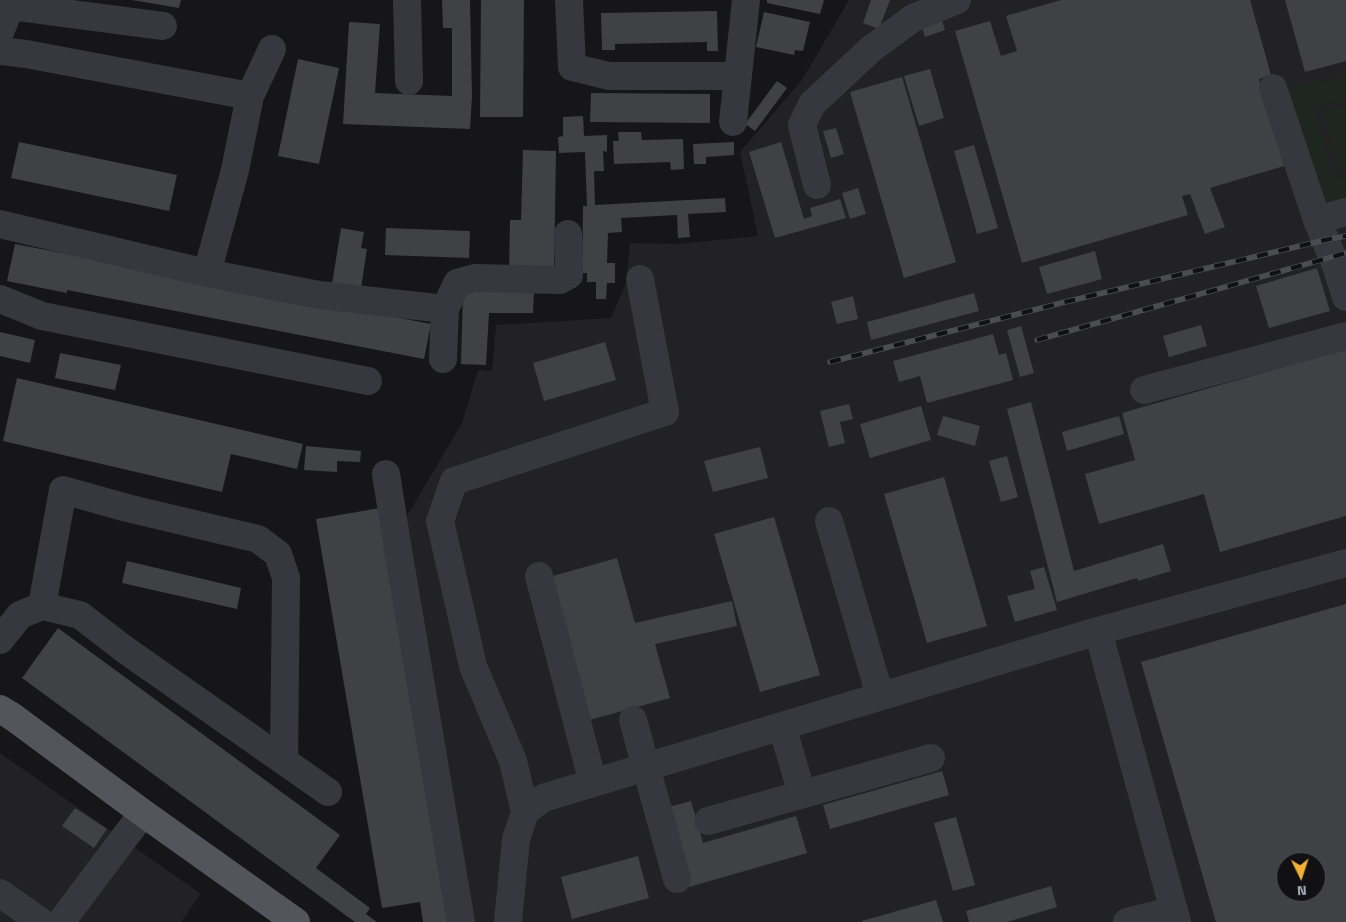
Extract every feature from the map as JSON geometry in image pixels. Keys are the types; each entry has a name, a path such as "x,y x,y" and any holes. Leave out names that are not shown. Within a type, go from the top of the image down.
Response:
{"main road":[{"path":"0,709 14,717 143,813 296,922"}],"street":[{"path":"407,0 409,80"},
{"path":"569,0 572,67 608,76 738,76"},
{"path":"733,122 746,0"},
{"path":"817,185 802,125 812,104 871,49 913,18 957,0"},
{"path":"0,32 11,3 163,26"},
{"path":"207,273 235,170 250,96 272,49"},
{"path":"0,51 26,54 250,96"},
{"path":"1273,88 1317,220 1335,263 1346,297"},
{"path":"1317,220 1346,212"},
{"path":"0,224 207,273 319,295 445,309"},
{"path":"443,359 445,309 457,283 474,278 560,280 569,275 568,234"},
{"path":"508,922 516,839 525,812 514,761 473,666 440,521 454,480 665,412 640,279"},
{"path":"0,299 42,316 368,381"},
{"path":"1144,390 1346,336"},
{"path":"386,474 398,556 461,922"},
{"path":"42,606 63,490 127,508 258,539 278,554 286,578 284,761"},
{"path":"828,521 880,696"},
{"path":"525,812 543,798 1098,631 1346,563"},
{"path":"539,576 593,783"},
{"path":"0,640 20,615 42,606 80,614 124,649 328,792"},
{"path":"1098,631 1175,916 1127,922"},
{"path":"633,720 677,879"},
{"path":"782,726 802,794"},
{"path":"708,821 931,758"},
{"path":"61,922 143,813"},
{"path":"4,904 41,922"}],"shaded area":[{"path":"849,0 1346,0 1346,922 469,922 407,516 462,423 478,370 492,371 496,325 611,318 626,283 630,243 677,244 758,236 740,152 802,80"},
{"path":"1346,75 1346,99 1315,108 1334,179 1346,176 1346,201 1324,205 1287,89 1304,83 1305,86"},
{"path":"1346,105 1346,170 1339,172 1322,112"},
{"path":"0,753 201,894 181,922 0,922"}],"building":[{"path":"132,0 181,0 179,8"},
{"path":"442,0 470,0 472,97 470,129 343,124 349,22 380,24 375,93 452,96 452,28 443,28"},
{"path":"481,0 524,0 523,117 480,117"},
{"path":"767,0 824,0 820,14 767,3"},
{"path":"871,0 890,0 879,29 863,23"},
{"path":"1061,0 1250,0 1271,75 1259,79 1284,166 1210,188 1225,227 1205,234 1190,194 1182,196 1188,215 1022,263 955,31 990,21 1001,56 1017,51 1006,16"},
{"path":"1285,0 1346,0 1346,61 1305,72"},
{"path":"717,11 718,51 707,51 707,42 615,44 615,50 602,50 601,13"},
{"path":"764,12 810,22 803,51 795,50 794,55 756,47"},
{"path":"941,17 945,30 925,37 921,24"},
{"path":"298,59 339,68 319,164 278,156"},
{"path":"930,69 944,118 919,126 904,76"},
{"path":"902,77 956,262 904,278 850,92"},
{"path":"777,81 787,88 755,131 745,124"},
{"path":"591,93 710,94 710,123 590,122"},
{"path":"583,116 584,136 607,135 607,152 603,151 604,171 594,171 595,205 725,198 726,212 688,214 690,237 678,238 677,215 621,218 622,232 608,233 607,263 615,263 615,283 607,283 606,299 596,299 596,282 587,282 587,273 582,273 583,206 587,206 585,152 559,153 558,137 563,136 563,117"},
{"path":"836,128 844,154 831,158 823,131"},
{"path":"618,132 641,132 642,140 683,139 684,169 671,170 670,162 614,164 613,141 619,141"},
{"path":"19,142 177,175 169,211 11,178"},
{"path":"734,142 734,155 706,157 706,164 694,164 693,144"},
{"path":"781,142 804,219 812,216 810,208 840,199 846,218 775,238 749,152"},
{"path":"974,145 998,228 977,234 954,151"},
{"path":"523,150 556,151 554,272 509,272 510,220 521,220"},
{"path":"858,188 866,214 850,219 842,193"},
{"path":"341,228 364,232 361,248 367,249 361,288 332,284"},
{"path":"386,228 470,231 469,258 385,255"},
{"path":"15,244 431,324 424,359 67,290 67,293 7,281"},
{"path":"1095,251 1102,279 1047,294 1039,267"},
{"path":"1317,268 1330,311 1269,328 1256,286"},
{"path":"463,292 534,292 533,313 489,313 486,365 461,364"},
{"path":"974,293 979,311 871,340 867,322"},
{"path":"853,296 858,319 837,324 831,302"},
{"path":"1201,325 1207,346 1169,357 1163,336"},
{"path":"1021,326 1034,373 1020,377 1007,330"},
{"path":"0,332 35,340 30,363 0,356"},
{"path":"993,334 999,355 1006,353 1013,380 927,403 920,376 899,382 893,361"},
{"path":"605,342 616,380 544,401 533,363"},
{"path":"1346,349 1346,516 1220,552 1204,494 1099,524 1085,474 1135,460 1122,413"},
{"path":"60,353 121,365 115,390 55,378"},
{"path":"17,378 303,444 297,469 231,454 222,492 3,441"},
{"path":"1031,402 1074,571 1163,544 1171,571 1138,581 1137,578 1057,602 1007,409"},
{"path":"849,404 853,419 840,422 845,443 829,447 820,411"},
{"path":"921,406 931,440 870,458 860,424"},
{"path":"943,416 980,426 975,446 937,435"},
{"path":"1119,416 1124,434 1067,451 1062,432"},
{"path":"306,446 361,451 360,462 337,461 337,472 304,470"},
{"path":"760,447 768,478 713,492 704,461"},
{"path":"1007,456 1018,497 1001,502 989,461"},
{"path":"944,477 987,626 927,643 884,494"},
{"path":"380,508 450,922 423,922 420,902 382,908 316,519"},
{"path":"774,517 820,675 760,692 714,534"},
{"path":"617,558 635,623 732,601 737,626 655,644 670,698 589,720 549,577"},
{"path":"127,561 241,588 237,609 122,583"},
{"path":"1044,567 1057,610 1015,622 1007,596 1035,589 1030,571"},
{"path":"1346,604 1346,922 1216,922 1141,662"},
{"path":"58,628 340,835 316,868 370,908 366,914 377,922 355,922 22,678"},
{"path":"942,771 949,795 830,829 823,805"},
{"path":"691,801 703,843 796,816 807,853 689,887 665,808"},
{"path":"75,808 107,829 94,848 62,826"},
{"path":"956,817 975,885 953,891 934,823"},
{"path":"638,856 649,898 572,919 561,877"},
{"path":"1051,886 1057,907 1007,922 969,922 966,911"},
{"path":"936,900 943,922 862,922 862,921"}],"railway":[{"path":"830,362 1065,302 1346,236"},
{"path":"1037,340 1346,253"}]}
